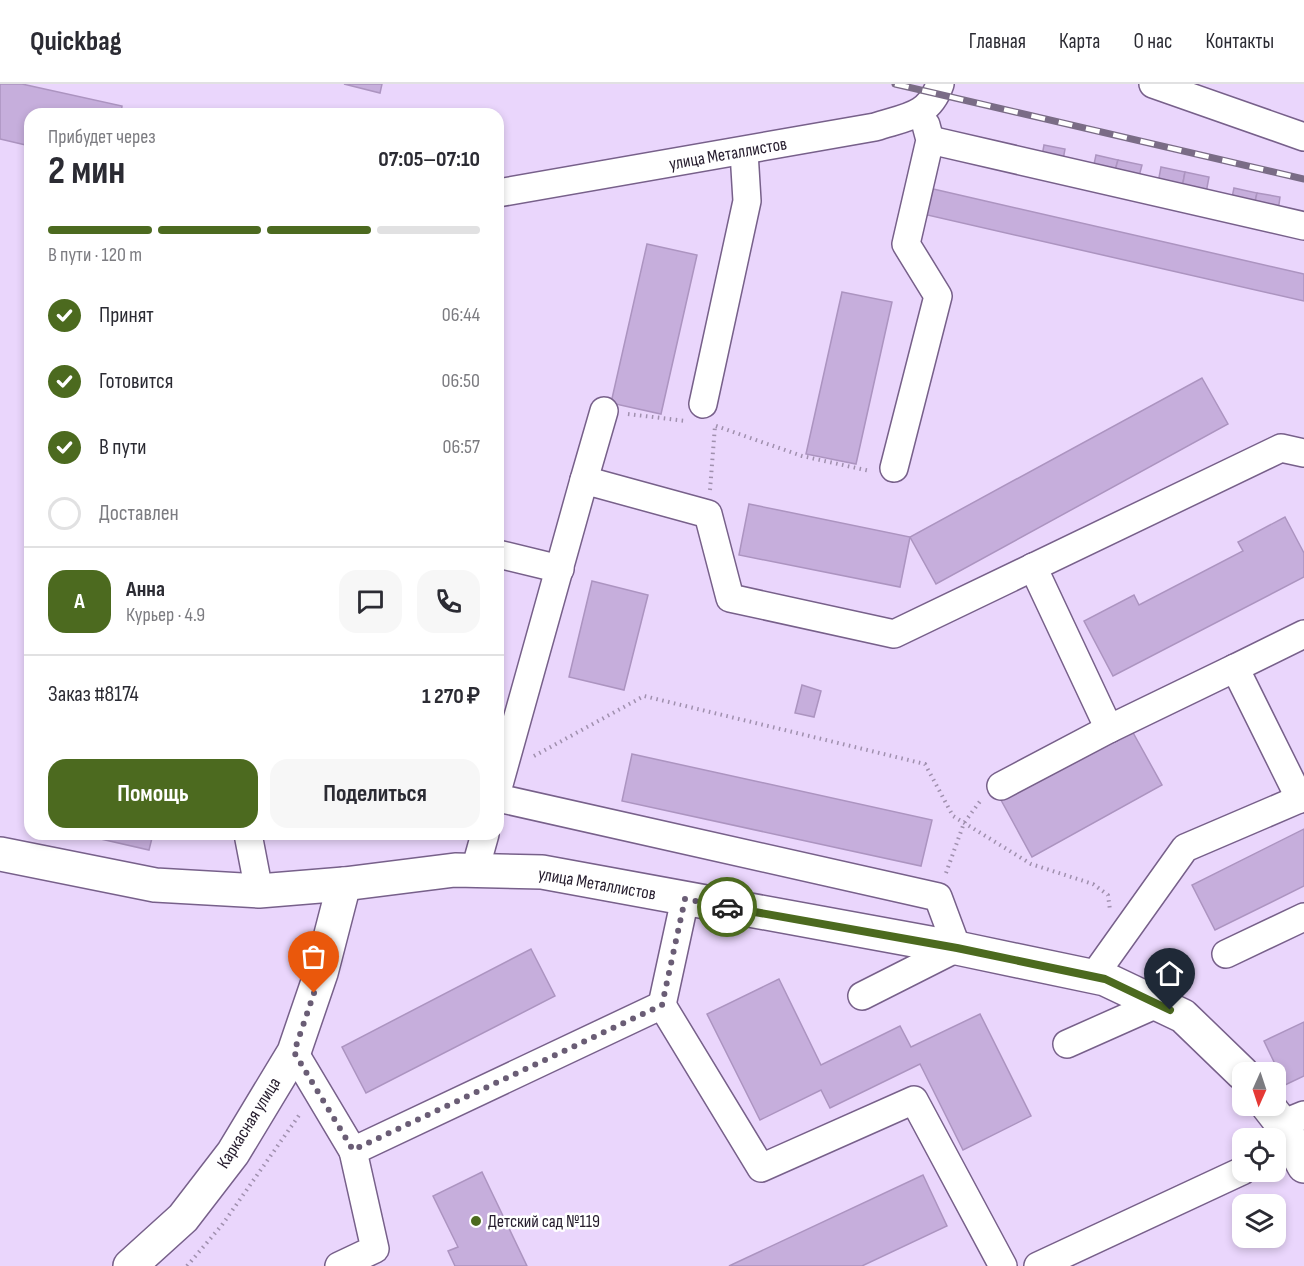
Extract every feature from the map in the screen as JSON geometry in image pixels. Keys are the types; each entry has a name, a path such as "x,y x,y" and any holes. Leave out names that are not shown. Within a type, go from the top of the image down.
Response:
{"main road":[{"name":"улица Металлистов","path":"0,854 154,885 260,891 344,884 455,870 542,872 957,948 1105,979 1183,1016 1232,1063"},
{"name":"Каркасная улица","path":"130,1266 183,1218 233,1153 294,1052 321,973 344,884"}],"street":[{"path":"894,468 938,296 906,244 930,140 924,112 936,96 940,84"},
{"path":"1153,84 1304,137"},
{"name":"улица Металлистов","path":"504,192 744,152 875,127 924,112"},
{"path":"930,140 1304,226"},
{"path":"705,417 747,201 744,152"},
{"path":"504,772 604,411"},
{"path":"585,480 708,514 730,598 894,634 1281,448 1304,453"},
{"path":"504,555 560,569"},
{"path":"1032,567 1109,729"},
{"path":"1001,786 1109,729 1304,634"},
{"path":"1093,977 1185,848 1302,798 1235,668"},
{"path":"504,787 938,897 957,948 862,996"},
{"path":"249,840 260,891"},
{"path":"475,870 483,840"},
{"path":"685,899 662,1005 761,1168 914,1100 1003,1266"},
{"path":"1226,954 1304,917"},
{"path":"1067,1044 1157,1004"},
{"path":"353,1150 662,1005"},
{"path":"294,1052 353,1150 375,1249 339,1266"},
{"path":"1038,1266 1232,1176"}],"path":[{"path":"604,411 705,417 802,456 881,474 894,468"},
{"path":"705,417 708,514"},
{"path":"504,784 644,696 925,764 953,816 964,824 1031,864 1093,884 1108,895 1115,946"},
{"path":"938,897 964,824 980,801 1001,786"},
{"path":"187,1266 317,1092"},
{"path":"194,1266 197,1255"}],"building":[{"path":"0,84 22,84 122,106 122,108 24,108 24,145 0,139"},
{"path":"344,84 382,84 380,93"},
{"path":"1044,145 1065,149 1063,160 1042,156"},
{"path":"1096,155 1118,160 1114,174 1093,169"},
{"path":"1118,160 1142,165 1138,180 1114,174"},
{"path":"1161,167 1185,172 1182,188 1158,183"},
{"path":"1185,172 1209,177 1206,193 1182,188"},
{"path":"929,188 1304,274 1304,301 923,214"},
{"path":"1234,188 1257,193 1254,206 1231,202"},
{"path":"1257,193 1280,197 1278,211 1254,206"},
{"path":"647,244 697,255 661,414 611,403"},
{"path":"842,292 892,302 856,464 806,454"},
{"path":"1202,378 1228,424 936,584 910,537"},
{"path":"749,504 910,537 900,587 739,555"},
{"path":"1285,517 1304,553 1304,577 1113,676 1084,621 1134,595 1139,605 1243,551 1238,542"},
{"path":"592,581 648,595 624,690 569,677"},
{"path":"802,685 821,691 814,717 795,713"},
{"path":"1131,729 1162,785 1032,857 1001,800"},
{"path":"632,754 932,820 921,866 622,801"},
{"path":"1304,829 1304,886 1215,930 1192,885"},
{"path":"105,840 152,840 149,850"},
{"path":"531,949 555,996 366,1093 342,1047"},
{"path":"779,979 821,1065 900,1026 911,1047 980,1014 1031,1116 963,1150 920,1064 830,1108 821,1090 760,1120 707,1014"},
{"path":"1304,1022 1304,1076 1286,1085 1286,1062 1274,1062 1264,1041"},
{"name":"Детский сад №119","path":"482,1172 527,1266 455,1266 448,1251 458,1247 433,1196"},
{"path":"923,1175 947,1226 862,1266 729,1266"}],"railway":[{"path":"895,84 1304,179"}],"way so far":[{"path":"314,993 294,1052 353,1150 662,1005 685,899 727,907"}],"place":[{"name":"Детский сад №119","path":"476,1221"}],"route":[{"path":"727,907 957,948 1105,979 1170,1010"}]}
